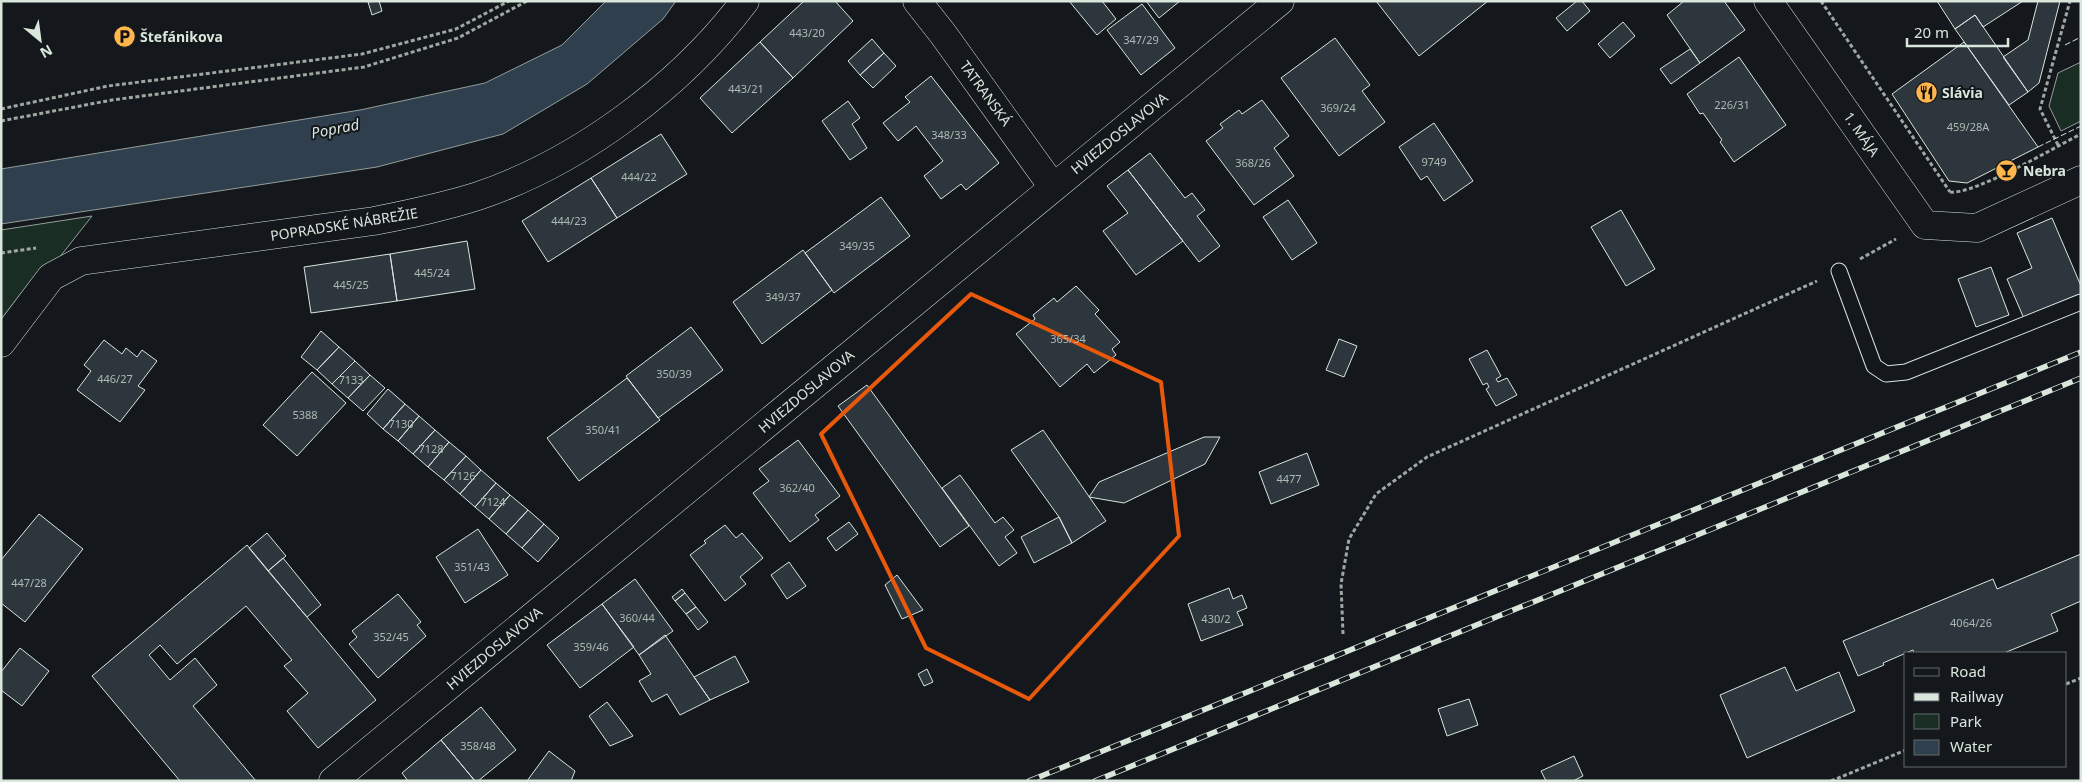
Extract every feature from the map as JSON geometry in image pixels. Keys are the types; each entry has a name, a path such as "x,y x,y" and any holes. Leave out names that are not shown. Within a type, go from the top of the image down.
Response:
{"street":[{"name":"POPRADSKÉ NÁBREŽIE","path":"1,343 51,277 81,261 374,221 419,212 478,196 526,176 575,151 635,110 696,59 728,24 745,1"},
{"name":"TATRANSKÁ","path":"917,1 1054,186"},
{"name":"HVIEZDOSLAVOVA","path":"333,781 1280,1"},
{"name":"1. MÁJA","path":"1768,1 1925,225"},
{"path":"1925,225 1977,228 2081,180"}],"lane":[{"path":"1839,271 1874,366 1886,374 1906,372 2081,302"}],"path":[{"path":"1,109 108,86 362,54 456,29 509,1"},
{"path":"1,121 112,100 364,67 458,38 527,1"},
{"path":"1821,1 1950,192 1958,193 1978,186 2081,134"},
{"path":"2058,145 2040,109 2070,1"},
{"path":"1343,634 1341,584 1349,540 1376,494 1427,457 1839,271 1925,225"},
{"path":"1,253 43,247"},
{"path":"2067,684 2081,678"},
{"path":"1831,781 1904,751"}],"highlighted area":[{"path":"971,294 1161,382 1179,536 1029,699 926,648 821,434"}],"green space":[{"path":"2081,62 2081,121 2061,131 2049,106 2058,73"},
{"path":"92,216 1,332 1,230"}],"water":[{"name":"Poprad","path":"606,1 676,1 663,19 587,84 503,134 377,167 1,224 1,169 360,110 485,83 562,45"}],"building":[{"path":"379,1 382,11 372,15 368,2"},
{"path":"804,1 835,1 853,21 793,78 760,42"},
{"path":"1069,1 1102,1 1116,19 1097,35"},
{"path":"1146,1 1180,1 1159,18"},
{"path":"1376,1 1488,1 1419,56"},
{"path":"1577,1 1582,1 1590,11 1567,31 1556,18"},
{"path":"1684,1 1724,1 1745,30 1700,63 1667,15"},
{"path":"1937,1 2023,1 1983,27 1975,15 1955,29"},
{"path":"2038,1 2060,1 2039,83 2028,92 2003,57 2028,40"},
{"path":"1142,4 1175,48 1141,75 1107,30"},
{"path":"1975,15 2028,92 2009,105 1955,29"},
{"path":"1623,22 1635,36 1610,58 1598,44"},
{"path":"1335,38 1370,85 1362,91 1385,122 1339,156 1281,78"},
{"path":"872,39 884,53 860,75 848,61"},
{"path":"760,42 793,78 732,133 700,98"},
{"path":"1964,42 2038,147 1967,183 1949,181 1892,94"},
{"path":"1690,49 1700,63 1671,84 1660,69"},
{"path":"884,53 896,66 873,88 860,75"},
{"path":"1739,57 1786,125 1734,162 1720,142 1722,140 1703,113 1700,114 1687,94"},
{"path":"931,76 999,163 966,190 961,184 941,199 924,176 943,161 916,126 898,141 883,123 910,102 905,97"},
{"path":"1262,100 1289,136 1274,148 1294,176 1254,205 1206,141 1223,128 1220,124 1239,110 1242,114"},
{"path":"848,101 860,118 852,124 867,148 850,160 822,121"},
{"path":"1434,123 1473,181 1444,201 1427,176 1421,180 1399,147"},
{"path":"661,134 687,174 617,218 591,178"},
{"path":"1150,153 1185,198 1192,193 1205,210 1197,216 1220,246 1199,262 1128,170"},
{"path":"1128,170 1183,241 1136,275 1103,231 1128,213 1107,186"},
{"path":"591,178 617,218 548,262 522,221"},
{"path":"881,197 910,236 834,293 805,253"},
{"path":"1288,200 1317,243 1292,260 1263,217"},
{"path":"1621,210 1655,269 1626,286 1591,227"},
{"path":"2052,218 2081,286 2081,297 2025,321 2007,279 2032,268 2017,233"},
{"path":"467,241 475,289 397,301 390,254"},
{"path":"803,250 832,290 762,344 733,302"},
{"path":"390,254 397,301 311,313 304,267"},
{"path":"1991,267 2009,315 1976,327 1958,279"},
{"path":"1076,286 1099,310 1095,314 1120,342 1112,349 1116,355 1094,373 1087,364 1060,387 1016,334 1035,319 1033,315 1054,298 1057,302"},
{"path":"691,327 723,370 658,418 626,376"},
{"path":"321,331 339,347 317,370 301,357"},
{"path":"1339,339 1357,346 1344,377 1326,370"},
{"path":"104,340 122,354 126,348 137,357 142,350 157,361 138,386 145,390 120,422 77,390 91,371 84,365"},
{"path":"339,347 355,361 332,384 317,370"},
{"path":"1487,350 1501,376 1496,379 1498,382 1507,378 1517,395 1496,406 1486,389 1489,387 1487,383 1483,385 1469,359"},
{"path":"355,361 370,375 348,398 332,384"},
{"path":"312,372 346,403 297,456 263,425"},
{"path":"370,375 385,388 363,411 348,398"},
{"path":"627,378 660,420 579,481 547,438"},
{"path":"867,385 969,526 940,547 838,406"},
{"path":"388,389 405,404 383,429 367,414"},
{"path":"405,404 419,416 398,441 383,429"},
{"path":"419,416 435,430 413,454 398,441"},
{"path":"435,430 449,442 428,467 413,454"},
{"path":"1043,430 1106,521 1072,543 1059,517 1011,450"},
{"path":"1204,437 1220,437 1205,464 1124,503 1089,497 1099,482"},
{"path":"798,440 840,496 815,515 819,520 790,542 753,493 769,481 759,469"},
{"path":"449,442 466,456 444,480 428,467"},
{"path":"1307,453 1319,485 1271,504 1259,472"},
{"path":"466,456 481,470 460,494 444,480"},
{"path":"481,470 496,483 475,507 460,494"},
{"path":"960,475 995,523 1003,517 1014,530 1005,537 1017,553 999,566 942,488"},
{"path":"496,483 510,495 489,519 475,507"},
{"path":"510,495 528,510 506,534 489,519"},
{"path":"528,510 544,524 522,548 506,534"},
{"path":"39,514 83,549 25,622 1,603 1,560"},
{"path":"1059,517 1072,543 1034,563 1021,537"},
{"path":"849,522 858,534 836,551 827,538"},
{"path":"544,524 559,538 538,562 522,548"},
{"path":"725,525 736,538 742,533 763,558 740,577 746,584 725,601 690,555 706,543 704,541"},
{"path":"478,529 508,575 465,603 436,557"},
{"path":"267,533 286,556 268,571 249,548"},
{"path":"247,545 376,700 318,748 287,711 308,693 284,666 292,660 246,606 177,664 160,645 149,655 170,680 195,658 217,685 193,706 256,781 180,781 92,676"},
{"path":"2081,554 2081,601 2051,614 2058,631 2006,652 1914,652 1913,650 1904,652 1904,654 1883,663 1884,665 1858,676 1843,641 1993,579 1997,589"},
{"path":"283,558 321,605 307,617 268,571"},
{"path":"789,562 806,586 787,599 771,575"},
{"path":"897,575 923,610 902,619 885,585"},
{"path":"635,579 673,631 639,655 602,604"},
{"path":"1229,588 1233,599 1242,595 1247,608 1237,612 1243,625 1201,641 1188,604"},
{"path":"682,589 685,593 675,601 672,597"},
{"path":"685,593 696,607 686,614 675,601"},
{"path":"398,594 421,622 417,625 426,636 378,678 349,644 357,637 352,631"},
{"path":"602,604 634,647 580,688 547,645"},
{"path":"696,607 708,622 698,630 686,614"},
{"path":"665,635 710,700 680,715 667,694 652,702 639,681 651,674 639,655"},
{"path":"20,648 49,671 22,706 1,690 1,672"},
{"path":"735,656 749,682 710,700 694,677"},
{"path":"1785,667 1796,691 1839,672 1855,711 1747,758 1720,695"},
{"path":"927,669 933,682 924,686 918,674"},
{"path":"1469,699 1478,725 1447,736 1438,709"},
{"path":"607,702 633,736 610,746 589,716"},
{"path":"481,707 516,750 478,781 475,781 441,740"},
{"path":"441,740 475,781 408,781 402,773"},
{"path":"549,751 575,771 571,781 527,781"},
{"path":"1574,756 1583,776 1573,781 1546,781 1541,771"}],"railway":[{"path":"1029,781 2081,352"},
{"path":"1095,781 2081,378"}],"fence":[{"path":"2065,45 2081,37"},
{"path":"2038,147 2081,126"}],"place":[{"name":"Štefánikova","path":"124,36"},
{"name":"Slávia","path":"1926,92"},
{"name":"Nebra","path":"2007,170"}]}
